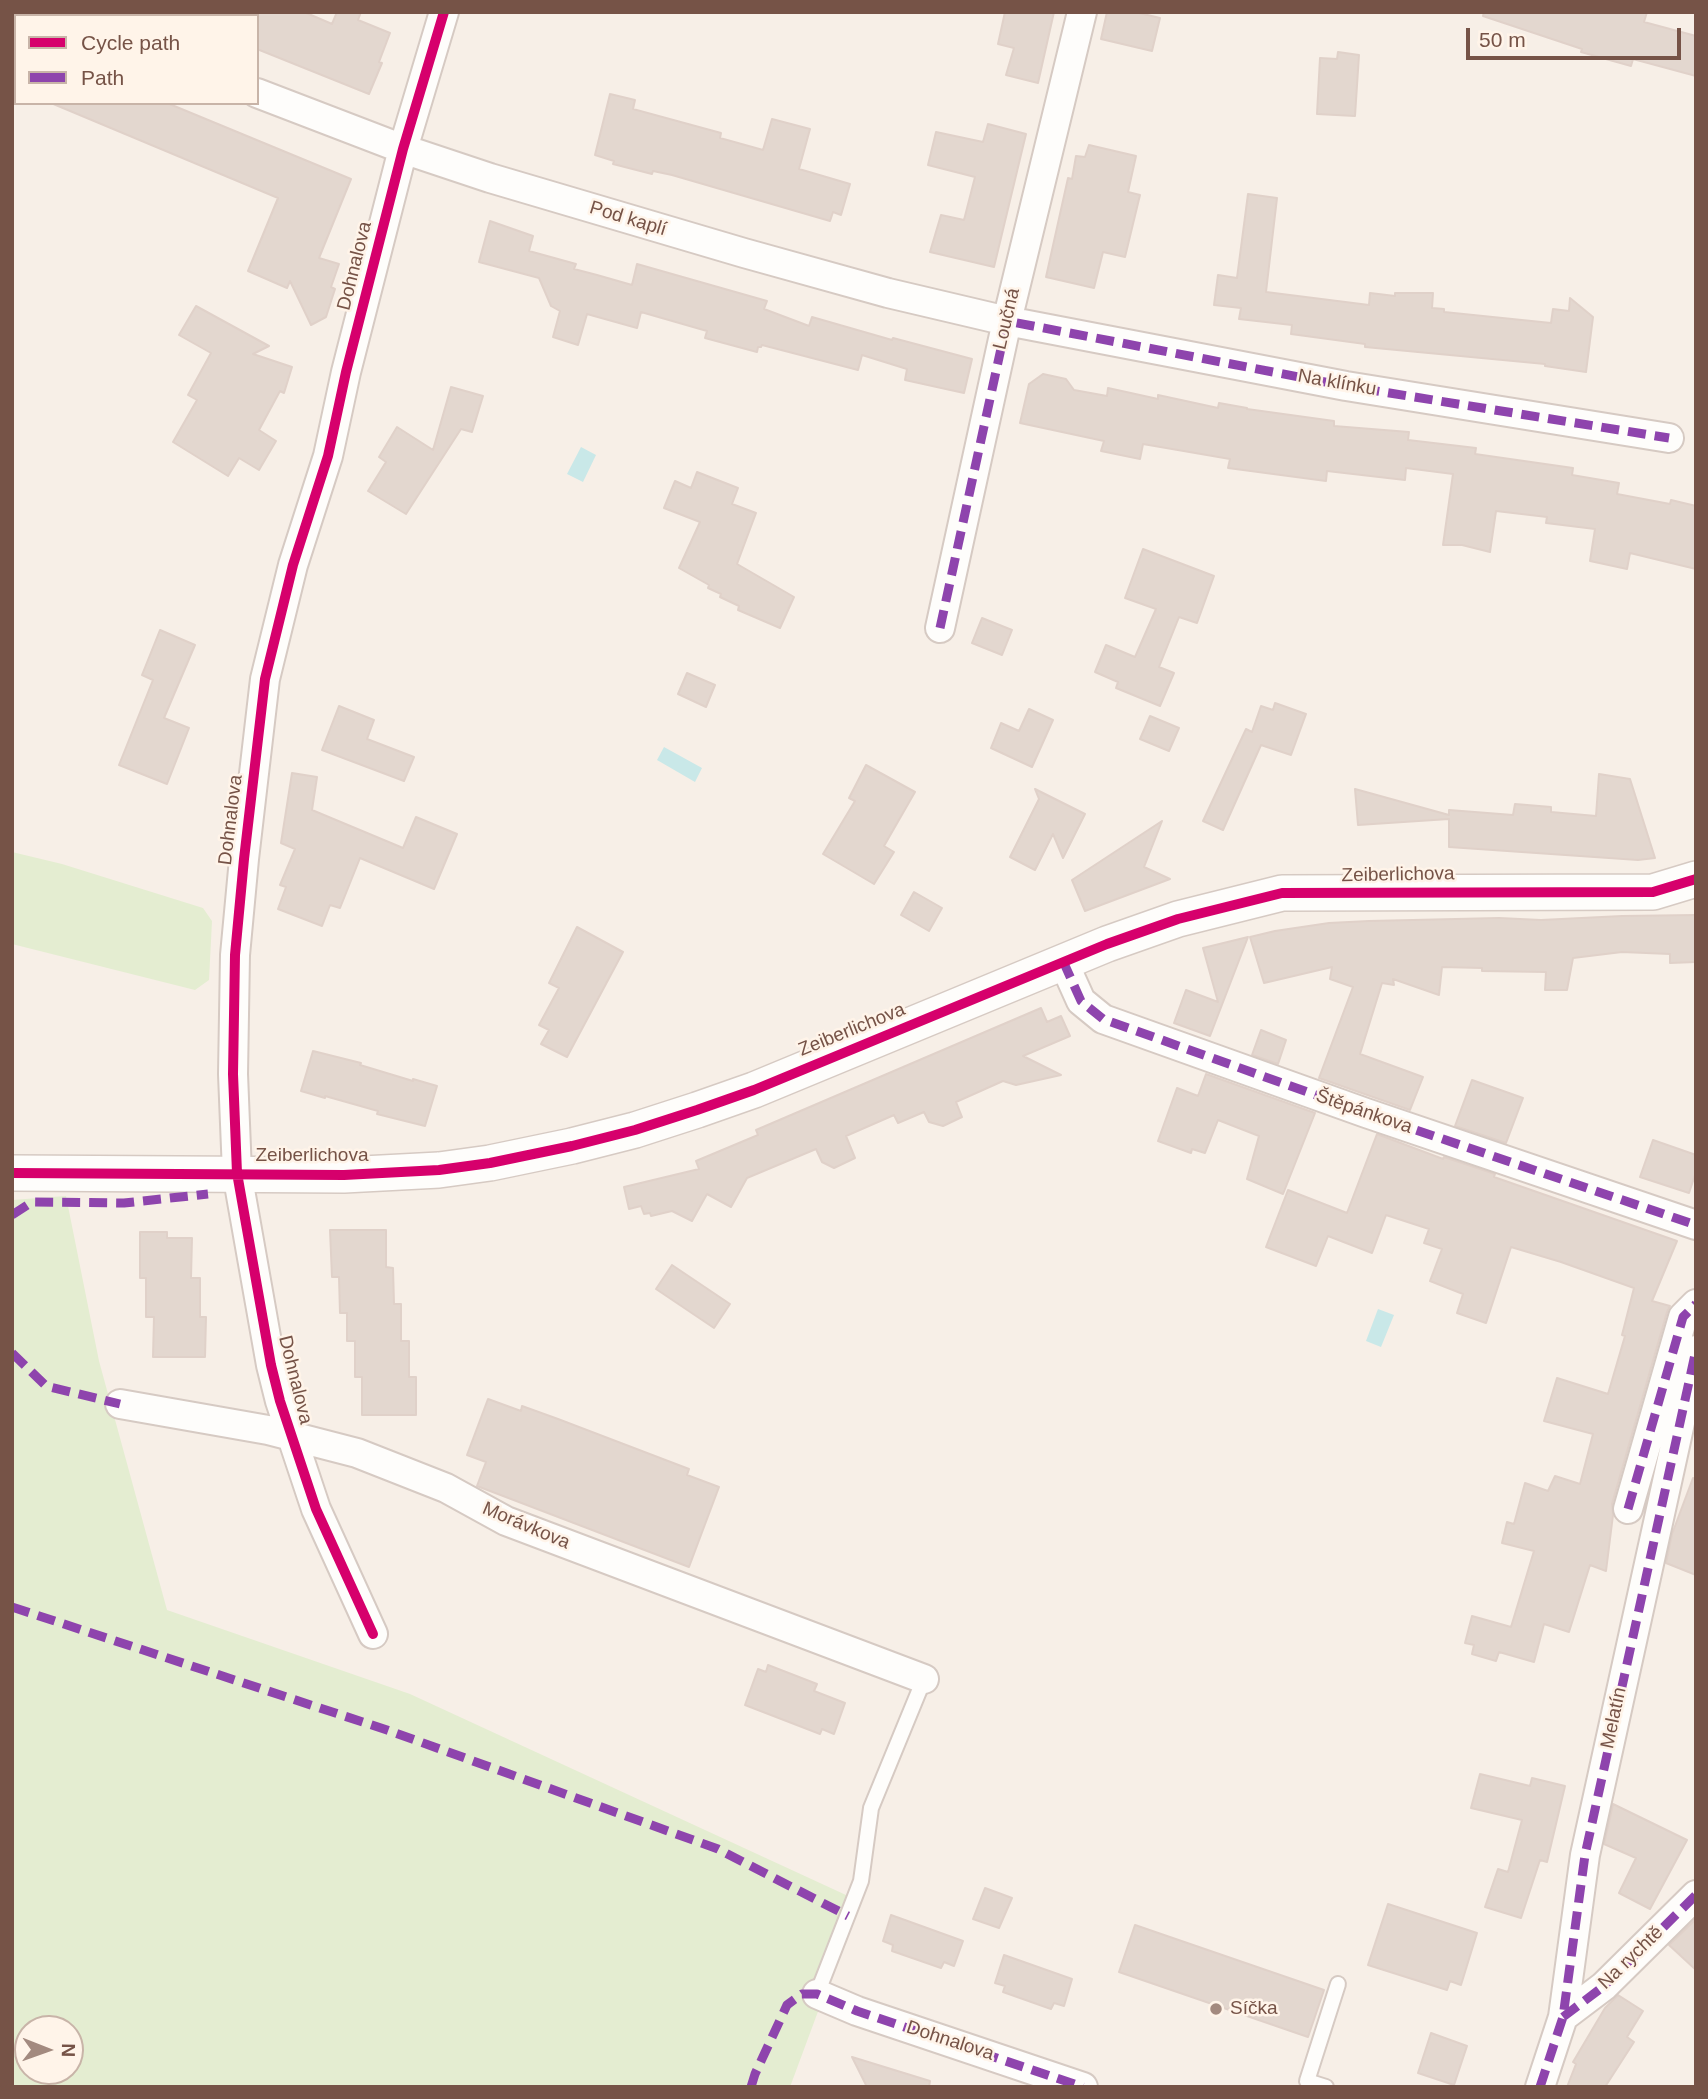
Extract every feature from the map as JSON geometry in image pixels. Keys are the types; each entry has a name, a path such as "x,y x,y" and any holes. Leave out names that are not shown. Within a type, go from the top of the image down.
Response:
{"street":[{"name":"Dohnalova","path":"373,1634 316,1509 280,1401 271,1365 237,1173 233,1074 235,955 265,679 293,565 328,456 346,372 403,149 444,12"},
{"name":"Loučná","path":"940,628 1007,321 1082,12"},
{"name":"Pod kaplí","path":"259,94 403,149 490,178 888,293 1007,321"},
{"name":"Na klínku","path":"1007,321 1346,386 1669,438"},
{"name":"Zeiberlichova","path":"12,1173 344,1175 439,1170 502,1161 635,1130 754,1090 1063,961 1178,919 1282,893 1653,892 1696,879"},
{"name":"Štěpánkova","path":"1063,961 1081,1001 1103,1019 1366,1114 1696,1225"},
{"path":"1628,1509 1683,1317 1696,1304"},
{"name":"Melatín","path":"1540,2087 1563,2017 1585,1855 1696,1350"},
{"name":"Morávkova","path":"120,1404 291,1435 357,1453 446,1488 506,1521 924,1679"},
{"name":"Na rychtě","path":"1563,2017 1604,1986 1696,1895"},
{"name":"Dohnalova","path":"817,1994 857,2011 1083,2087"}],"lane":[{"path":"817,1994 861,1881 871,1808 924,1679"},
{"path":"1326,2087 1307,2081 1338,1984"}],"green space":[{"path":"12,852 62,864 203,908 212,921 209,980 195,990 12,944"},
{"path":"66,1196 99,1361 167,1610 410,1694 859,1901 790,2087 12,2087 12,1200"}],"water":[{"path":"581,447 596,455 583,482 567,474"},
{"path":"664,747 702,768 695,782 657,760"},
{"path":"1378,1309 1394,1315 1381,1347 1366,1341"}],"building":[{"path":"304,12 332,24 337,12 361,12 358,20 390,33 379,62 382,63 369,94 259,50 257,14"},
{"path":"1005,12 1054,12 1038,83 1006,75 1014,48 998,44"},
{"path":"1107,12 1135,12 1160,18 1152,51 1101,39"},
{"path":"1484,12 1647,12 1644,22 1696,36 1696,76 1633,59 1631,66 1581,52 1582,49 1483,16"},
{"path":"1338,52 1359,55 1355,116 1317,114 1320,58 1337,59"},
{"path":"610,94 635,100 633,109 721,133 720,138 763,150 772,119 810,129 799,169 850,184 841,215 833,212 830,221 672,175 653,171 652,174 613,164 614,161 595,155"},
{"path":"56,105 172,105 351,179 319,258 339,264 331,287 335,289 326,317 311,325 290,281 287,288 248,271 278,198"},
{"path":"988,124 1026,134 994,267 930,252 941,215 964,220 975,177 928,165 936,132 983,142"},
{"path":"1089,145 1136,156 1128,192 1140,195 1125,257 1103,252 1094,288 1046,277 1068,178 1072,179 1076,156 1085,157"},
{"path":"1248,194 1277,198 1266,292 1369,305 1370,293 1395,296 1395,293 1433,293 1432,308 1444,309 1444,312 1551,323 1553,309 1569,311 1570,298 1593,317 1586,372 1545,364 1365,347 1365,344 1291,334 1292,325 1239,319 1241,308 1214,305 1218,275 1237,278"},
{"path":"490,221 533,236 529,251 576,264 574,269 632,285 637,264 767,301 764,309 809,326 812,317 972,359 964,393 905,380 907,369 862,355 858,370 762,345 757,352 705,338 707,331 641,312 637,328 587,314 578,345 553,337 560,311 551,306 539,278 479,262"},
{"path":"196,306 269,346 253,354 292,367 284,393 280,391 259,430 276,441 259,470 239,458 228,476 173,442 197,400 188,395 211,353 179,335"},
{"path":"1043,374 1066,379 1074,390 1107,396 1108,388 1218,408 1219,403 1334,421 1334,426 1409,432 1408,440 1476,448 1475,454 1573,468 1572,475 1619,483 1617,494 1670,504 1671,500 1696,506 1696,569 1630,553 1627,569 1590,561 1595,529 1546,523 1547,517 1496,511 1490,552 1462,545 1443,545 1453,474 1406,468 1405,480 1327,471 1326,481 1228,468 1230,459 1143,444 1140,459 1101,451 1104,441 1020,423 1029,384"},
{"path":"451,387 483,396 472,432 461,429 406,514 368,491 386,462 379,457 397,427 433,450"},
{"path":"697,472 738,488 732,504 756,513 737,564 794,597 780,628 738,610 739,606 720,597 721,594 708,588 709,585 679,568 700,522 664,508 675,481 691,488"},
{"path":"1143,549 1214,576 1197,623 1179,617 1159,667 1174,673 1160,706 1116,688 1118,682 1095,672 1106,645 1135,657 1156,609 1125,598"},
{"path":"982,618 1012,630 1002,655 972,643"},
{"path":"160,630 195,645 164,718 189,728 167,784 119,765 153,680 142,675"},
{"path":"687,673 715,685 706,707 678,694"},
{"path":"1275,703 1306,714 1291,755 1261,745 1223,830 1203,821 1246,729 1252,732 1261,706 1273,710"},
{"path":"339,706 374,720 367,739 414,757 404,781 322,750"},
{"path":"1029,709 1053,720 1032,767 991,748 1001,723 1019,731"},
{"path":"1150,716 1179,728 1169,751 1140,739"},
{"path":"866,765 915,792 884,846 894,852 874,884 823,854 855,801 849,798"},
{"path":"292,773 317,777 312,810 403,848 416,817 457,834 434,889 360,858 340,908 330,905 322,926 278,909 286,887 280,885 295,849 281,843"},
{"path":"1599,774 1630,779 1655,858 1638,860 1449,847 1449,819 1358,825 1355,789 1449,815 1449,810 1513,815 1515,804 1551,807 1551,812 1596,816"},
{"path":"1035,789 1085,814 1063,858 1053,834 1035,870 1010,857 1039,799"},
{"path":"1162,821 1144,867 1170,879 1085,911 1072,880"},
{"path":"914,892 942,908 929,931 901,915"},
{"path":"1696,915 1696,962 1670,963 1670,954 1622,952 1573,958 1567,990 1545,990 1546,972 1482,971 1482,968 1442,967 1439,995 1393,979 1394,985 1382,983 1360,1054 1423,1077 1410,1110 1319,1078 1353,987 1330,979 1332,967 1264,983 1250,937 1329,923 1369,921 1499,918 1541,920"},
{"path":"577,927 623,952 567,1057 541,1044 549,1030 539,1025 559,988 549,983"},
{"path":"1248,937 1210,1036 1174,1023 1186,990 1218,1002 1203,948"},
{"path":"1041,1008 1047,1022 1061,1016 1070,1036 1023,1056 1061,1075 1016,1085 1003,1081 956,1102 962,1117 943,1126 929,1122 924,1112 898,1123 894,1115 846,1136 855,1158 834,1168 822,1162 816,1149 747,1178 731,1207 707,1194 692,1221 672,1211 651,1216 650,1213 644,1214 641,1206 629,1209 624,1187 699,1169 696,1161 758,1135 756,1130"},
{"path":"1261,1030 1286,1040 1278,1064 1252,1055"},
{"path":"313,1051 437,1086 425,1126 301,1091"},
{"path":"1206,1074 1315,1113 1283,1194 1247,1179 1259,1136 1218,1120 1205,1153 1192,1149 1191,1153 1158,1141 1177,1088 1198,1096"},
{"path":"1472,1080 1523,1098 1506,1143 1455,1126"},
{"path":"1377,1134 1677,1241 1652,1301 1670,1306 1612,1504 1606,1571 1590,1565 1569,1632 1544,1624 1534,1662 1499,1652 1496,1661 1472,1654 1474,1645 1465,1643 1472,1616 1511,1627 1534,1551 1502,1543 1507,1522 1514,1524 1525,1483 1548,1491 1555,1476 1580,1484 1593,1434 1544,1421 1557,1378 1608,1394 1625,1336 1622,1335 1634,1288 1511,1247 1486,1323 1457,1313 1463,1294 1430,1281 1442,1249 1424,1243 1429,1229 1386,1215 1372,1253 1328,1236 1316,1266 1266,1247 1288,1190 1347,1213"},
{"path":"1653,1140 1696,1155 1696,1172 1689,1193 1640,1177"},
{"path":"330,1230 386,1230 386,1267 393,1268 394,1304 401,1304 401,1341 409,1341 409,1377 416,1377 416,1415 362,1415 362,1377 355,1377 355,1341 347,1341 347,1313 340,1313 339,1277 332,1277"},
{"path":"140,1232 167,1232 167,1238 192,1238 191,1278 200,1278 200,1317 206,1317 205,1357 153,1357 154,1317 146,1317 146,1278 140,1278"},
{"path":"672,1265 730,1304 714,1328 656,1289"},
{"path":"488,1399 521,1411 522,1406 558,1419 689,1469 687,1475 719,1487 689,1567 477,1486 486,1462 467,1455"},
{"path":"1693,1478 1696,1479 1696,1575 1666,1563 1672,1534"},
{"path":"768,1665 817,1684 814,1691 845,1703 834,1734 822,1729 820,1734 745,1705 758,1669 766,1672"},
{"path":"1480,1774 1530,1786 1532,1778 1565,1786 1547,1862 1540,1860 1521,1918 1485,1907 1498,1869 1508,1872 1522,1820 1471,1808"},
{"path":"1613,1804 1687,1840 1650,1909 1619,1893 1636,1858 1604,1844"},
{"path":"985,1888 1012,1898 999,1928 973,1919"},
{"path":"1388,1904 1477,1933 1461,1985 1450,1981 1447,1990 1368,1965"},
{"path":"891,1915 963,1941 954,1966 944,1962 941,1968 892,1951 893,1945 883,1941"},
{"path":"1696,1919 1696,1970 1669,1945"},
{"path":"1135,1925 1324,1990 1308,2037 1119,1972"},
{"path":"1004,1955 1072,1979 1064,2006 1054,2003 1051,2009 1003,1992 1005,1986 995,1983"},
{"path":"1618,1995 1643,2011 1627,2037 1634,2042 1605,2087 1567,2087 1576,2064 1573,2062 1605,2008"},
{"path":"1431,2033 1467,2046 1454,2085 1418,2073"},
{"path":"852,2057 930,2081 929,2087 867,2087"}],"marked path":[{"path":"940,628 1007,321 1346,386 1669,438"},
{"path":"1063,961 1081,1001 1103,1019 1366,1113 1696,1225"},
{"path":"12,1215 32,1202 124,1203 208,1194"},
{"path":"1628,1509 1683,1317 1696,1304"},
{"path":"1540,2087 1563,2017 1585,1855 1696,1350"},
{"path":"12,1353 46,1386 120,1404"},
{"path":"12,1607 387,1730 718,1849 848,1916"},
{"path":"1563,2017 1604,1986 1696,1895"},
{"path":"751,2087 787,2005 802,1994 817,1994 857,2011 1083,2087"}],"cycle path":[{"path":"373,1634 316,1509 280,1401 271,1365 237,1173 233,1074 235,955 265,679 293,565 328,456 346,372 403,149 444,12"},
{"path":"12,1173 344,1175 439,1170 490,1163 635,1130 697,1110 754,1090 1107,944 1178,919 1282,893 1653,892 1696,879"}],"place":[{"name":"Síčka","path":"1216,2009"}]}
